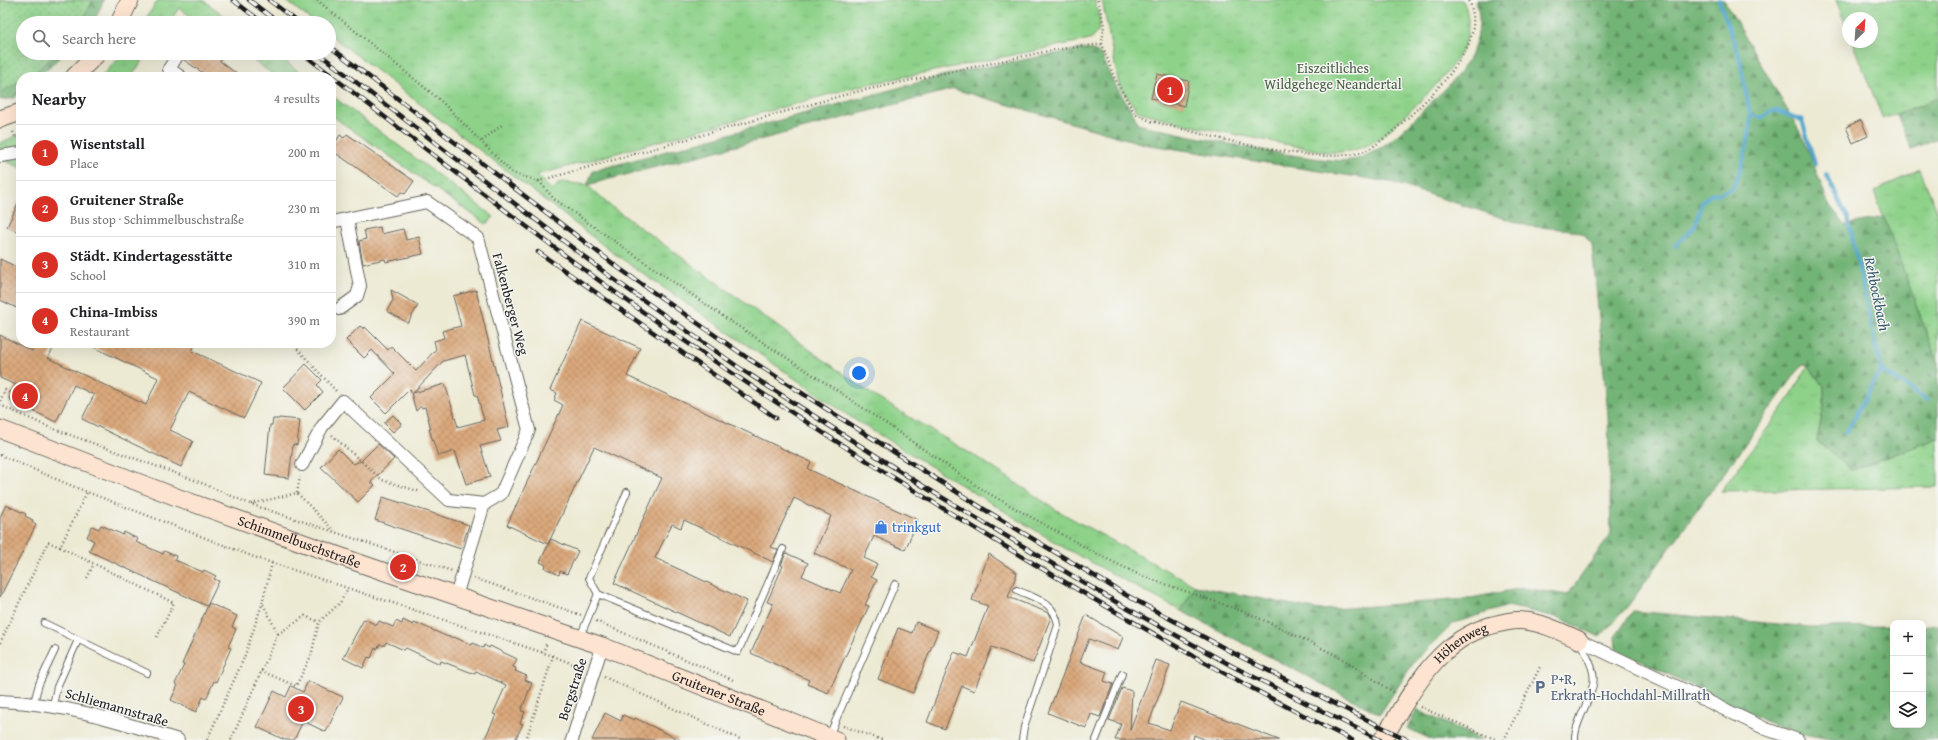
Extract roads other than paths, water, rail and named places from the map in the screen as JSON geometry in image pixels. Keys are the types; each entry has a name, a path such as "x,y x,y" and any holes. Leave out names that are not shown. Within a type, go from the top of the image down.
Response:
{"main road":[{"path":"123,16 130,0"},
{"path":"79,72 91,60"},
{"path":"0,119 16,114"},
{"name":"Schimmelbuschstraße","path":"0,429 179,498 602,646"},
{"name":"Höhenweg","path":"1382,740 1436,659 1452,645 1474,631 1498,623 1524,620 1547,626 1579,640"},
{"name":"Gruitener Straße","path":"602,646 833,733"}],"street":[{"path":"174,72 169,69 175,60"},
{"path":"0,156 16,153"},
{"name":"Falkenberger Weg","path":"336,221 427,202 478,238 529,430 501,494 484,504"},
{"path":"339,309 357,296 360,286 347,218"},
{"path":"302,465 322,426 343,401 449,500 484,504 464,575 456,596"},
{"name":"Höhenweg","path":"1579,640 1766,728 1798,740"},
{"name":"Bergstraße","path":"572,740 602,646"},
{"name":"Schliemannstraße","path":"0,701 34,702 101,715 178,740"}],"lane":[{"path":"627,492 589,578 598,594 738,652 783,549"},
{"path":"833,733 895,584"},
{"path":"1017,590 1051,607 1057,616 1058,625 1024,727 1022,740"},
{"path":"580,638 598,594"},
{"path":"44,623 147,674"},
{"path":"53,705 57,687 78,640"},
{"path":"1575,740 1576,729 1593,689 1594,678 1591,664 1579,640"},
{"path":"34,702 39,684 55,650"},
{"path":"1096,740 1122,674"}],"waterway":[{"name":"Rehbockbach","path":"1719,0 1740,59 1750,114 1760,118 1775,110 1802,120 1815,164"},
{"path":"1675,246 1695,226 1702,202 1713,193 1717,194 1733,188 1746,152 1750,114"},
{"name":"Rehbockbach","path":"1826,174 1848,218 1881,370 1927,400"},
{"path":"1846,433 1881,370"}],"railway":[{"path":"233,0 254,16"},
{"path":"249,0 270,16"},
{"path":"269,0 290,16"},
{"path":"336,51 620,269 749,359 839,417 982,508 1126,595 1239,656 1408,740"},
{"path":"311,60 326,72"},
{"path":"327,60 612,278 741,369 923,486 1121,605 1234,667 1380,740"},
{"path":"336,79 569,259 758,391 964,521 1099,602 1266,696 1352,740"},
{"path":"538,252 776,418"}],"place":[{"name":"Wisentstall","path":"1170,90"},
{"name":"China-Imbiss","path":"25,396"},
{"name":"trinkgut","path":"881,527"},
{"name":"Gruitener Straße","path":"403,567"},
{"name":"P+R, Erkrath-Hochdahl-Millrath","path":"1540,687"},
{"name":"Städt. Kindertagesstätte","path":"301,709"}],"park label":[{"name":"Eiszeitliches Wildgehege Neandertal","path":"1333,76"}]}
